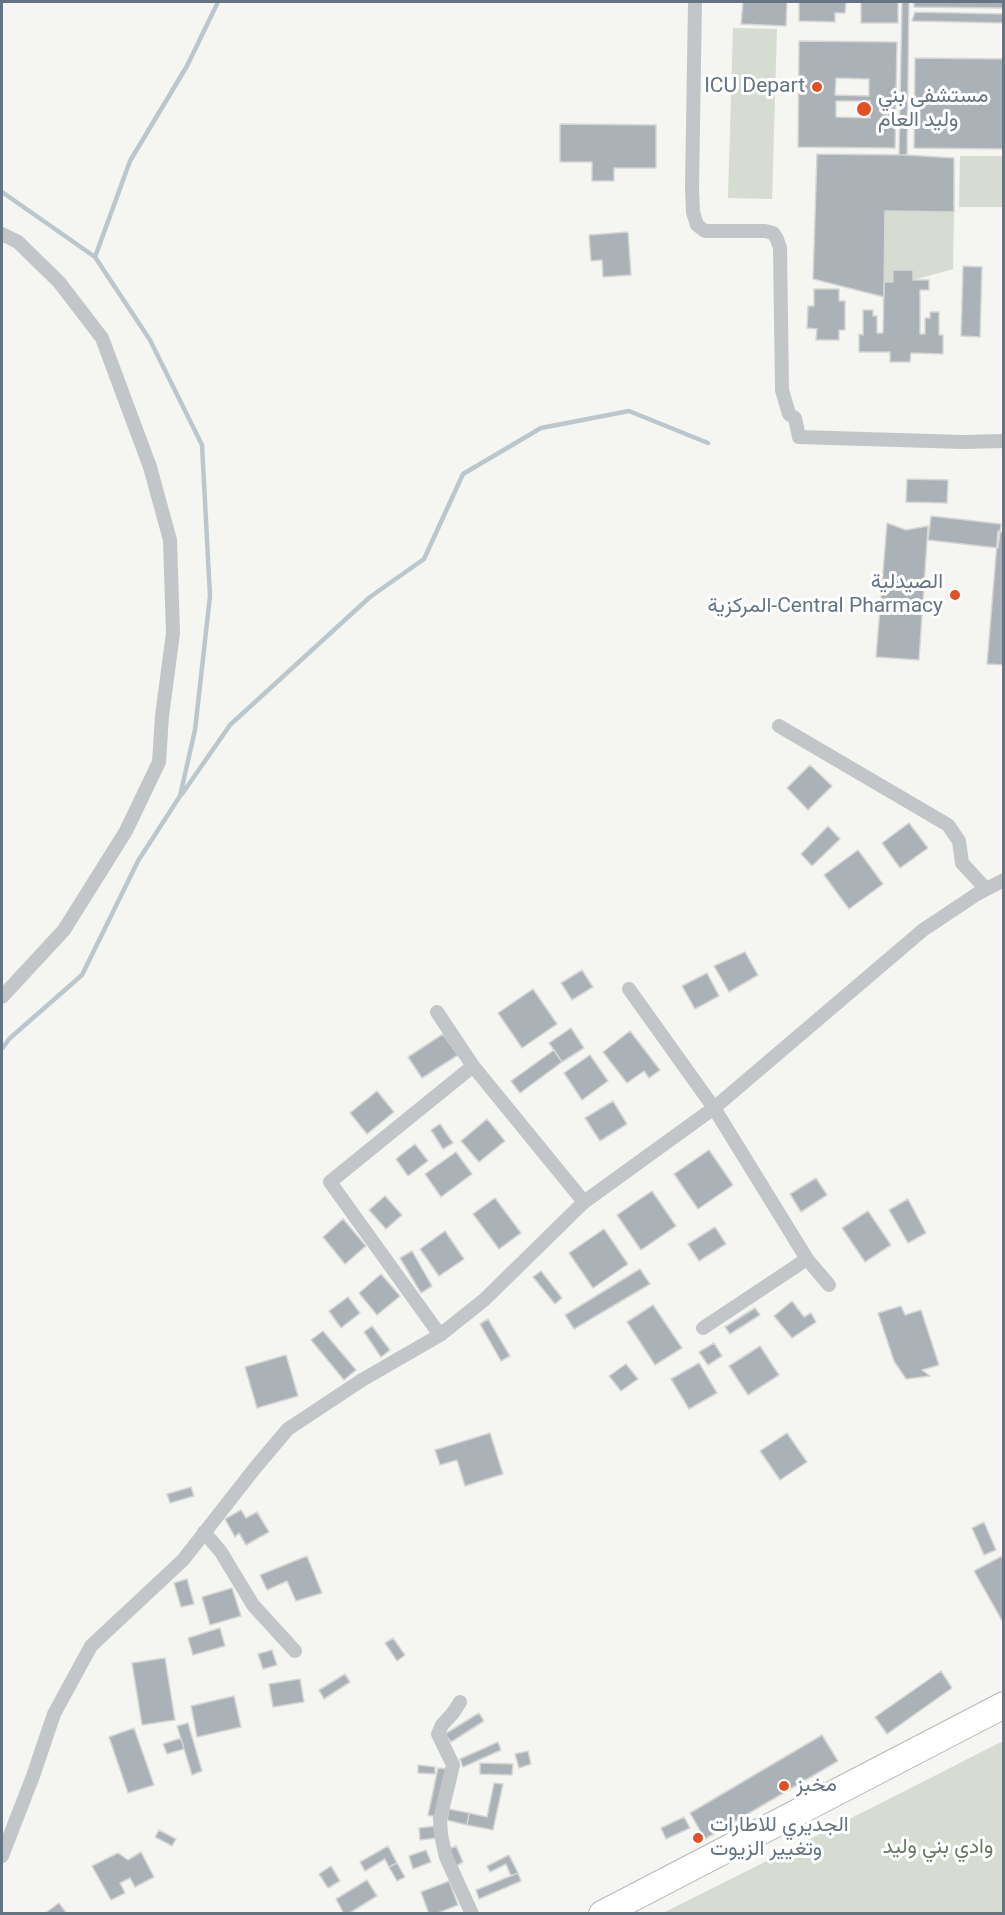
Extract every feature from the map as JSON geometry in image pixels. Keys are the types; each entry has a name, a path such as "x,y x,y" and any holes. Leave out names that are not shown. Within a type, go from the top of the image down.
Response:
{"highway":[{"path":"602,1914 1004,1705"}],"street":[{"path":"695,2 693,212 697,225 705,231 765,231 773,233 777,239 780,248 782,390 789,414 795,418 799,437 1004,441"},
{"path":"2,234 18,242 59,282 102,338 150,467 170,540 173,633 162,716 159,762 126,831 64,930 2,997"},
{"path":"779,726 948,825 959,842 962,863 986,889"},
{"path":"2,1856 54,1714 91,1646 183,1560 288,1429 362,1380 440,1335 484,1300 584,1202 714,1108 923,930 1004,880"},
{"path":"629,990 714,1108 807,1259 829,1285"},
{"path":"437,1012 473,1066 584,1202"},
{"path":"440,1335 330,1182 473,1066"},
{"path":"703,1328 807,1259"},
{"path":"204,1532 221,1552 253,1605 295,1651"},
{"path":"460,1702 442,1725 438,1734 453,1765 440,1827 446,1857 472,1914"}],"green space":[{"path":"733,28 777,29 772,199 728,198"},
{"path":"960,156 1003,156 1003,207 959,207"},
{"path":"885,211 954,212 953,269 913,280 913,270 893,270 893,282 884,282"},
{"name":"وادي بني وليد","path":"1003,1741 1003,1913 663,1913 759,1865"}],"building":[{"path":"743,2 787,2 786,26 741,24"},
{"path":"799,2 846,2 845,13 835,13 835,22 799,21"},
{"path":"861,2 898,2 898,23 861,23"},
{"path":"902,2 909,2 907,155 899,155"},
{"path":"914,2 1004,2 1004,8 914,7"},
{"path":"915,12 1004,14 1004,23 912,21"},
{"name":"ICU Depart","path":"799,41 897,42 895,148 798,147","holes":["836,78 869,79 869,96 835,95","836,101 870,101 870,118 836,117"]},
{"path":"915,58 1004,59 1003,149 914,148"},
{"path":"560,124 656,125 656,168 614,168 614,181 592,181 592,162 560,162"},
{"path":"817,154 954,158 954,212 885,211 884,297 813,279"},
{"path":"628,232 631,275 603,277 602,260 591,261 589,235"},
{"path":"963,266 982,267 980,337 961,336"},
{"path":"893,270 913,270 913,280 929,280 929,290 920,290 920,334 925,334 925,318 930,318 930,312 939,312 939,335 943,335 943,354 911,353 910,362 890,362 890,352 859,352 859,334 863,335 863,310 873,310 873,316 877,316 877,333 883,333 884,282 893,282"},
{"path":"814,289 839,289 839,301 845,301 845,330 839,330 839,340 816,340 817,329 807,328 808,306 814,306"},
{"path":"907,479 948,480 947,503 906,502"},
{"path":"931,516 1001,524 998,548 928,540"},
{"path":"887,523 906,530 928,526 919,660 876,657"},
{"path":"998,531 1004,533 1004,665 987,664"},
{"path":"810,765 832,786 808,810 787,788"},
{"path":"909,823 928,848 900,868 882,843"},
{"path":"828,826 840,839 812,866 801,854"},
{"path":"858,850 883,884 849,909 824,875"},
{"path":"745,952 758,975 729,992 714,966"},
{"path":"582,970 593,987 572,1000 561,983"},
{"path":"707,973 719,996 695,1009 682,986"},
{"path":"533,989 557,1024 522,1048 498,1013"},
{"path":"571,1028 584,1048 562,1062 549,1043"},
{"path":"630,1031 660,1070 649,1078 644,1071 627,1083 603,1052"},
{"path":"443,1034 458,1055 422,1078 408,1057"},
{"path":"554,1050 562,1062 520,1093 511,1081"},
{"path":"590,1055 608,1081 582,1100 564,1073"},
{"path":"377,1091 394,1112 367,1134 350,1113"},
{"path":"613,1101 627,1124 600,1141 585,1118"},
{"path":"487,1119 505,1141 479,1162 461,1141"},
{"path":"440,1124 453,1143 443,1149 431,1130"},
{"path":"415,1144 428,1161 408,1176 396,1159"},
{"path":"709,1150 733,1185 698,1209 674,1174"},
{"path":"456,1152 472,1174 441,1197 425,1174"},
{"path":"816,1178 827,1195 801,1212 790,1194"},
{"path":"652,1191 676,1226 641,1250 617,1215"},
{"path":"385,1196 402,1215 386,1229 369,1210"},
{"path":"495,1198 521,1233 499,1249 473,1214"},
{"path":"908,1199 926,1233 908,1243 889,1210"},
{"path":"868,1211 891,1245 865,1262 842,1228"},
{"path":"343,1219 366,1246 345,1264 323,1237"},
{"path":"715,1227 726,1244 699,1261 688,1244"},
{"path":"604,1229 628,1264 593,1288 569,1253"},
{"path":"445,1231 464,1259 439,1276 420,1249"},
{"path":"412,1251 432,1286 421,1293 400,1258"},
{"path":"640,1269 650,1284 574,1329 565,1315"},
{"path":"541,1271 562,1298 555,1304 533,1277"},
{"path":"381,1274 400,1296 377,1315 359,1293"},
{"path":"348,1297 360,1313 341,1328 329,1311"},
{"path":"792,1301 804,1317 811,1313 816,1322 792,1338 774,1316"},
{"path":"653,1305 682,1348 655,1365 627,1322"},
{"path":"901,1306 905,1315 921,1310 939,1365 922,1370 930,1376 906,1379 894,1361 878,1313"},
{"path":"755,1308 760,1315 730,1334 725,1327"},
{"path":"488,1319 510,1356 501,1361 480,1324"},
{"path":"372,1326 390,1350 381,1357 364,1332"},
{"path":"323,1331 356,1370 344,1380 311,1340"},
{"path":"714,1343 722,1356 708,1365 699,1352"},
{"path":"760,1346 779,1375 748,1395 729,1366"},
{"path":"286,1355 298,1396 257,1408 245,1367"},
{"path":"699,1363 717,1393 689,1409 671,1379"},
{"path":"626,1364 638,1379 621,1391 609,1376"},
{"path":"490,1433 503,1474 465,1486 457,1460 440,1465 435,1450"},
{"path":"787,1433 807,1462 780,1480 760,1451"},
{"path":"191,1487 194,1496 170,1503 167,1494"},
{"path":"241,1510 246,1518 257,1512 269,1532 246,1545 239,1533 235,1537 225,1519"},
{"path":"984,1522 996,1550 984,1555 972,1528"},
{"path":"307,1556 322,1593 296,1601 287,1581 267,1590 260,1575"},
{"path":"1002,1556 1004,1559 1004,1624 974,1571"},
{"path":"187,1579 194,1604 181,1607 174,1583"},
{"path":"232,1588 241,1616 210,1625 202,1597"},
{"path":"220,1628 225,1646 193,1655 188,1638"},
{"path":"393,1638 405,1655 397,1661 385,1643"},
{"path":"272,1650 277,1665 263,1669 258,1654"},
{"path":"165,1658 175,1720 142,1725 132,1663"},
{"path":"941,1671 952,1688 887,1734 875,1717"},
{"path":"345,1674 350,1682 324,1699 319,1690"},
{"path":"300,1679 304,1702 273,1707 269,1684"},
{"path":"234,1696 241,1727 197,1737 191,1706"},
{"path":"479,1713 484,1721 451,1742 445,1734"},
{"path":"188,1723 202,1771 192,1775 177,1726"},
{"path":"134,1728 154,1785 128,1793 109,1737"},
{"path":"822,1735 838,1761 705,1839 690,1813"},
{"path":"181,1738 184,1749 167,1754 163,1744"},
{"path":"498,1742 501,1750 463,1767 460,1759"},
{"path":"528,1751 531,1764 519,1768 515,1754"},
{"path":"480,1763 513,1764 512,1775 480,1774"},
{"path":"418,1765 435,1767 435,1774 418,1773"},
{"path":"438,1768 446,1769 436,1817 428,1815"},
{"path":"494,1783 503,1784 493,1830 467,1825 469,1813 487,1817"},
{"path":"449,1809 469,1813 467,1825 447,1820"},
{"path":"684,1817 690,1828 666,1839 661,1828"},
{"path":"436,1826 437,1838 420,1840 419,1828"},
{"path":"159,1830 176,1839 172,1846 155,1837"},
{"path":"388,1846 397,1863 389,1867 385,1859 365,1871 360,1862"},
{"path":"456,1846 463,1862 456,1866 449,1849"},
{"path":"426,1850 431,1862 413,1869 409,1856"},
{"path":"141,1852 154,1877 135,1887 130,1878 120,1883 125,1893 111,1900 92,1866 118,1853 128,1860"},
{"path":"509,1855 518,1873 511,1876 506,1864 490,1872 487,1866"},
{"path":"397,1863 405,1877 397,1881 389,1867"},
{"path":"331,1866 340,1881 328,1888 319,1874"},
{"path":"518,1873 521,1881 479,1899 476,1890"},
{"path":"367,1880 377,1896 348,1914 344,1914 336,1899"},
{"path":"449,1881 458,1905 429,1914 421,1892"},
{"path":"59,1903 67,1914 44,1914"}],"waterway":[{"path":"95,257 130,161 187,66 218,2"},
{"path":"2,192 95,257 150,340 202,445 210,596 195,730 180,796 138,861 82,975 9,1039 2,1049"},
{"path":"182,794 230,725 370,597 424,559 463,474 541,428 629,411 708,443"}],"place":[{"name":"ICU Depart","path":"817,87"},
{"name":"مستشفى بني وليد العام","path":"864,109"},
{"name":"الصيدلية المركزية-Central Pharmacy","path":"955,595"},
{"name":"مخبز","path":"784,1786"},
{"name":"الجديري للاطارات وتغيير الزيوت","path":"698,1838"}]}
